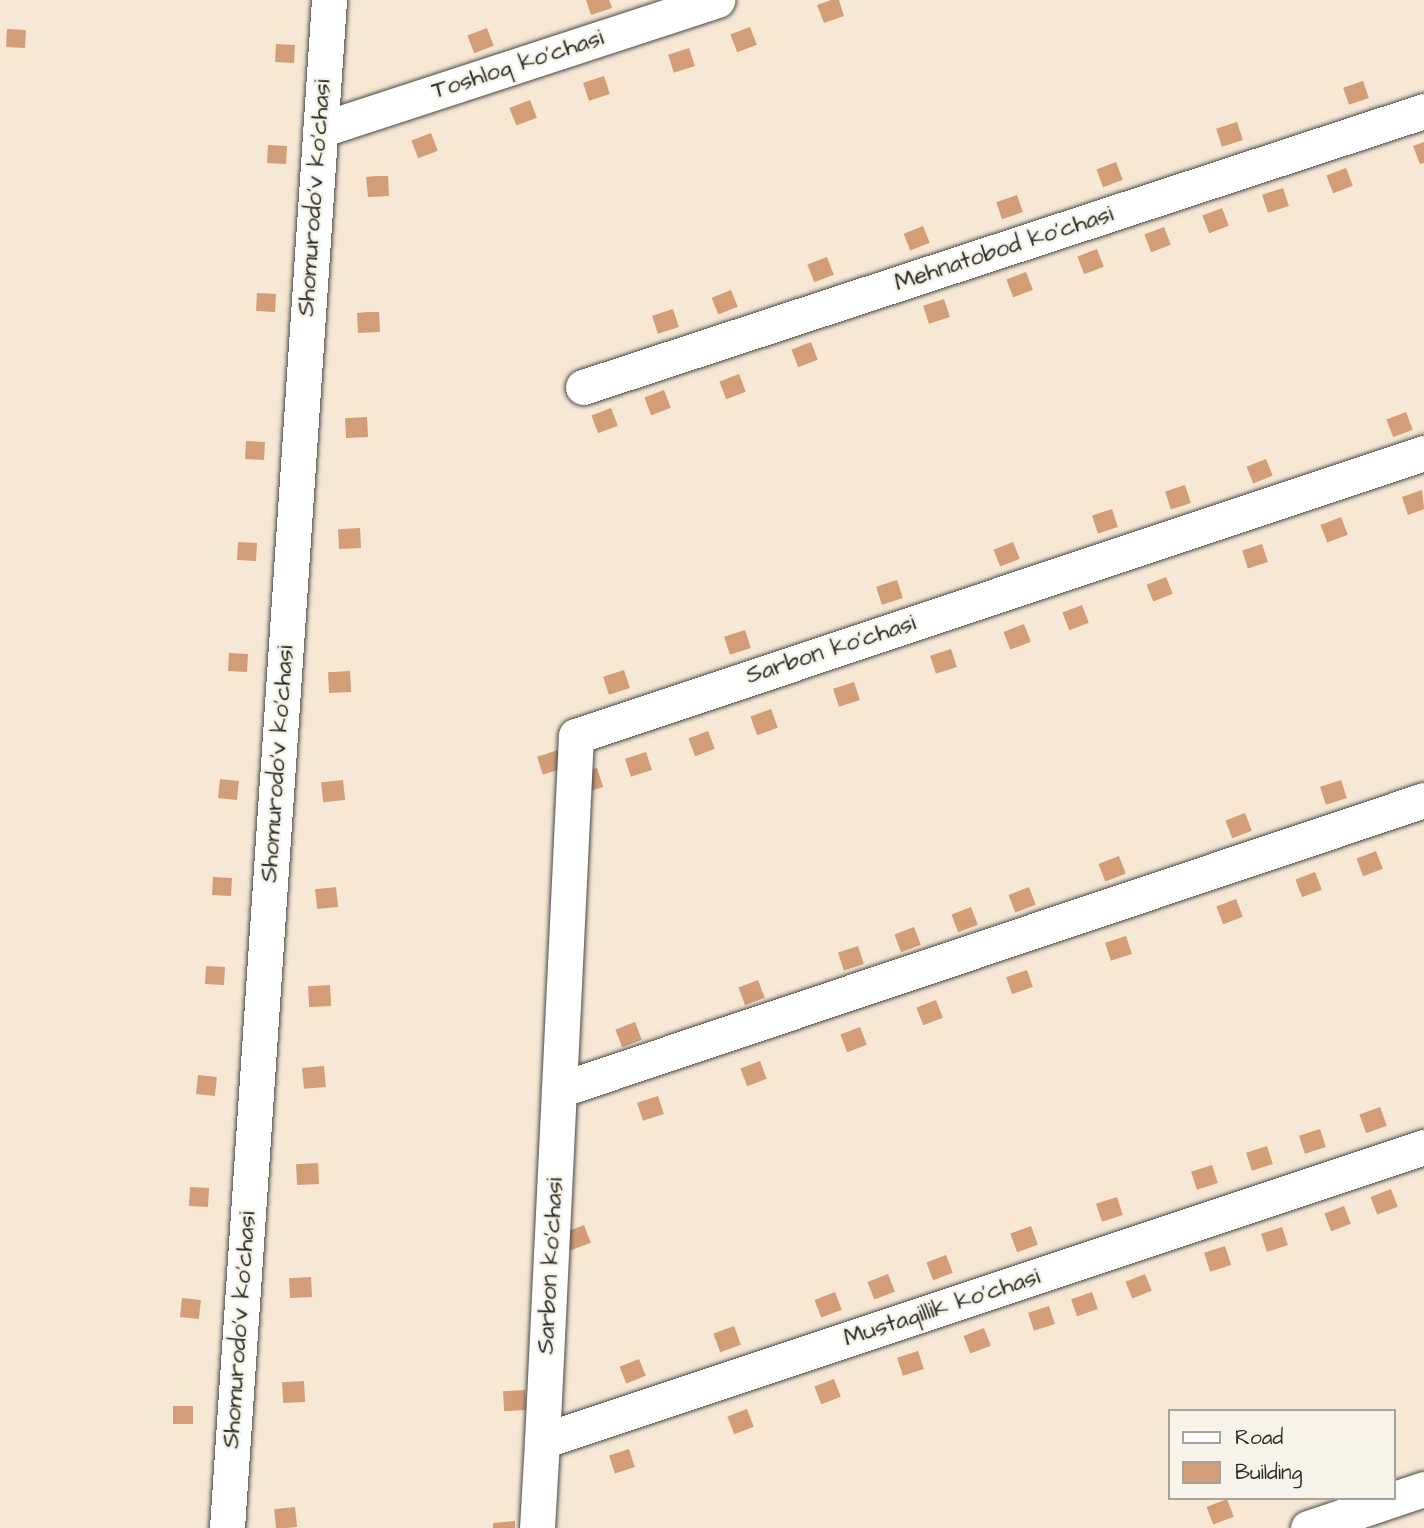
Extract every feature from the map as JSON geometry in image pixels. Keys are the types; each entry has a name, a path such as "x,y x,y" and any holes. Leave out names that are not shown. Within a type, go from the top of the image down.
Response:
{"street":[{"name":"Shomurodo'v ko'chasi","path":"227,1528 329,0"},
{"name":"Toshloq ko'chasi","path":"320,130 717,0"},
{"name":"Mehnatobod ko'chasi","path":"583,387 1424,111"},
{"name":"Sarbon ko'chasi","path":"542,1441 576,736 1424,453"},
{"path":"559,1090 1424,800"},
{"name":"Mustaqillik ko'chasi","path":"542,1441 1424,1147"},
{"path":"537,1528 542,1441"},
{"path":"1396,1498 1424,1489"},
{"path":"1308,1528 1391,1500"}],"building":[{"path":"586,0 609,0 612,8 591,15"},
{"path":"839,0 844,16 824,23 817,5"},
{"path":"750,27 757,45 737,52 730,35"},
{"path":"487,28 494,46 474,53 467,36"},
{"path":"7,29 26,30 25,48 6,47"},
{"path":"276,44 295,45 294,63 275,62"},
{"path":"689,48 695,66 674,73 668,55"},
{"path":"604,76 610,94 589,101 583,83"},
{"path":"1363,81 1369,98 1349,105 1343,88"},
{"path":"530,100 537,118 516,126 509,108"},
{"path":"1237,122 1243,140 1222,147 1216,129"},
{"path":"431,133 438,151 418,158 411,141"},
{"path":"1424,142 1424,163 1420,164 1413,146"},
{"path":"268,145 287,146 286,164 267,163"},
{"path":"1116,162 1123,180 1103,187 1096,170"},
{"path":"1346,168 1353,186 1333,193 1326,176"},
{"path":"388,176 389,196 368,197 366,177"},
{"path":"1283,188 1289,206 1268,213 1262,195"},
{"path":"1017,195 1023,212 1002,219 996,202"},
{"path":"1222,208 1229,226 1209,233 1202,216"},
{"path":"923,226 930,243 910,251 904,234"},
{"path":"1164,227 1171,245 1151,252 1144,235"},
{"path":"1097,249 1104,267 1084,274 1077,257"},
{"path":"827,257 834,275 814,282 807,265"},
{"path":"1026,272 1033,290 1013,297 1006,280"},
{"path":"731,290 738,307 718,315 712,298"},
{"path":"257,293 276,294 275,312 256,311"},
{"path":"944,299 950,317 929,324 923,306"},
{"path":"673,309 679,327 658,334 652,316"},
{"path":"379,312 380,332 358,333 357,313"},
{"path":"811,342 818,360 798,367 791,350"},
{"path":"739,374 746,392 726,399 719,382"},
{"path":"664,390 671,408 651,415 644,398"},
{"path":"611,408 618,426 598,433 591,416"},
{"path":"1406,412 1413,430 1393,437 1386,420"},
{"path":"367,417 368,437 346,438 345,418"},
{"path":"246,441 265,442 264,460 245,459"},
{"path":"1266,459 1273,476 1253,484 1247,467"},
{"path":"1185,485 1191,503 1171,510 1165,491"},
{"path":"1422,490 1424,509 1408,515 1402,497"},
{"path":"1112,509 1118,527 1098,534 1092,515"},
{"path":"1341,517 1348,535 1327,543 1320,525"},
{"path":"360,528 361,548 339,549 338,529"},
{"path":"238,542 257,543 256,561 237,560"},
{"path":"1013,542 1020,559 1000,567 994,550"},
{"path":"1262,544 1268,562 1248,569 1242,550"},
{"path":"1166,577 1173,594 1153,602 1147,585"},
{"path":"897,580 903,598 882,605 876,587"},
{"path":"1082,605 1089,623 1069,630 1062,613"},
{"path":"1024,624 1031,642 1010,650 1003,632"},
{"path":"745,630 751,648 730,655 724,637"},
{"path":"951,649 957,667 936,674 930,656"},
{"path":"229,653 248,654 247,672 228,671"},
{"path":"624,670 630,688 609,695 603,677"},
{"path":"350,671 351,692 329,693 328,672"},
{"path":"854,682 860,700 839,707 833,689"},
{"path":"771,709 778,728 757,735 750,717"},
{"path":"708,731 715,749 695,756 688,739"},
{"path":"558,750 564,768 543,775 537,757"},
{"path":"646,752 652,770 631,777 625,759"},
{"path":"597,768 603,787 582,794 576,775"},
{"path":"220,779 239,781 237,800 218,798"},
{"path":"343,780 345,800 323,802 321,782"},
{"path":"1341,780 1347,798 1326,805 1320,787"},
{"path":"1245,813 1252,831 1232,838 1225,821"},
{"path":"1376,851 1383,869 1363,876 1356,859"},
{"path":"1119,856 1126,874 1105,882 1098,864"},
{"path":"1315,872 1322,890 1302,897 1295,880"},
{"path":"213,877 232,878 231,896 212,895"},
{"path":"336,887 338,907 317,909 315,889"},
{"path":"1029,887 1036,905 1015,913 1008,895"},
{"path":"1236,899 1243,917 1223,924 1216,907"},
{"path":"971,907 978,925 958,932 951,915"},
{"path":"914,927 921,945 901,952 894,935"},
{"path":"1126,936 1132,954 1111,961 1105,943"},
{"path":"858,946 864,964 844,971 838,952"},
{"path":"206,966 225,967 224,985 205,984"},
{"path":"1027,970 1033,987 1012,994 1006,977"},
{"path":"758,980 765,998 745,1005 738,988"},
{"path":"330,985 331,1006 309,1007 308,986"},
{"path":"936,1000 943,1018 923,1025 916,1008"},
{"path":"635,1022 642,1040 622,1047 615,1030"},
{"path":"860,1027 867,1045 847,1052 840,1035"},
{"path":"760,1061 767,1079 747,1086 740,1069"},
{"path":"324,1066 326,1087 304,1089 302,1068"},
{"path":"198,1075 217,1077 215,1096 196,1094"},
{"path":"658,1096 664,1114 643,1121 637,1103"},
{"path":"1380,1107 1387,1126 1366,1133 1359,1115"},
{"path":"1320,1129 1326,1147 1305,1154 1299,1136"},
{"path":"1267,1146 1273,1164 1252,1171 1246,1153"},
{"path":"318,1163 319,1184 297,1185 296,1164"},
{"path":"1212,1165 1218,1183 1197,1190 1191,1172"},
{"path":"190,1187 209,1188 208,1207 189,1206"},
{"path":"1391,1189 1398,1207 1377,1215 1370,1197"},
{"path":"1117,1197 1123,1215 1102,1222 1096,1204"},
{"path":"1344,1206 1351,1224 1331,1231 1324,1214"},
{"path":"584,1225 591,1243 570,1251 563,1233"},
{"path":"1031,1226 1038,1245 1017,1252 1010,1234"},
{"path":"1282,1227 1288,1245 1267,1252 1261,1234"},
{"path":"1225,1246 1231,1265 1210,1272 1204,1253"},
{"path":"946,1255 953,1273 933,1280 926,1263"},
{"path":"888,1274 895,1292 874,1300 867,1282"},
{"path":"1145,1274 1152,1291 1132,1299 1126,1282"},
{"path":"311,1277 312,1297 290,1298 289,1278"},
{"path":"835,1292 842,1310 821,1318 814,1300"},
{"path":"1092,1292 1098,1309 1077,1316 1071,1299"},
{"path":"182,1298 201,1300 199,1319 180,1317"},
{"path":"1049,1306 1055,1324 1034,1331 1028,1313"},
{"path":"734,1326 741,1345 720,1352 713,1334"},
{"path":"984,1328 991,1346 970,1354 963,1336"},
{"path":"918,1351 924,1369 903,1376 897,1358"},
{"path":"639,1359 646,1376 626,1384 620,1367"},
{"path":"834,1379 841,1397 821,1404 814,1387"},
{"path":"304,1381 305,1402 283,1403 282,1382"},
{"path":"525,1390 526,1410 504,1411 503,1391"},
{"path":"173,1406 193,1406 193,1424 173,1424"},
{"path":"747,1409 754,1427 734,1434 727,1417"},
{"path":"629,1449 635,1467 615,1474 609,1455"},
{"path":"1227,1500 1234,1517 1213,1525 1206,1507"},
{"path":"295,1507 297,1527 276,1528 274,1509"},
{"path":"515,1521 515,1528 493,1528 493,1523"}]}
